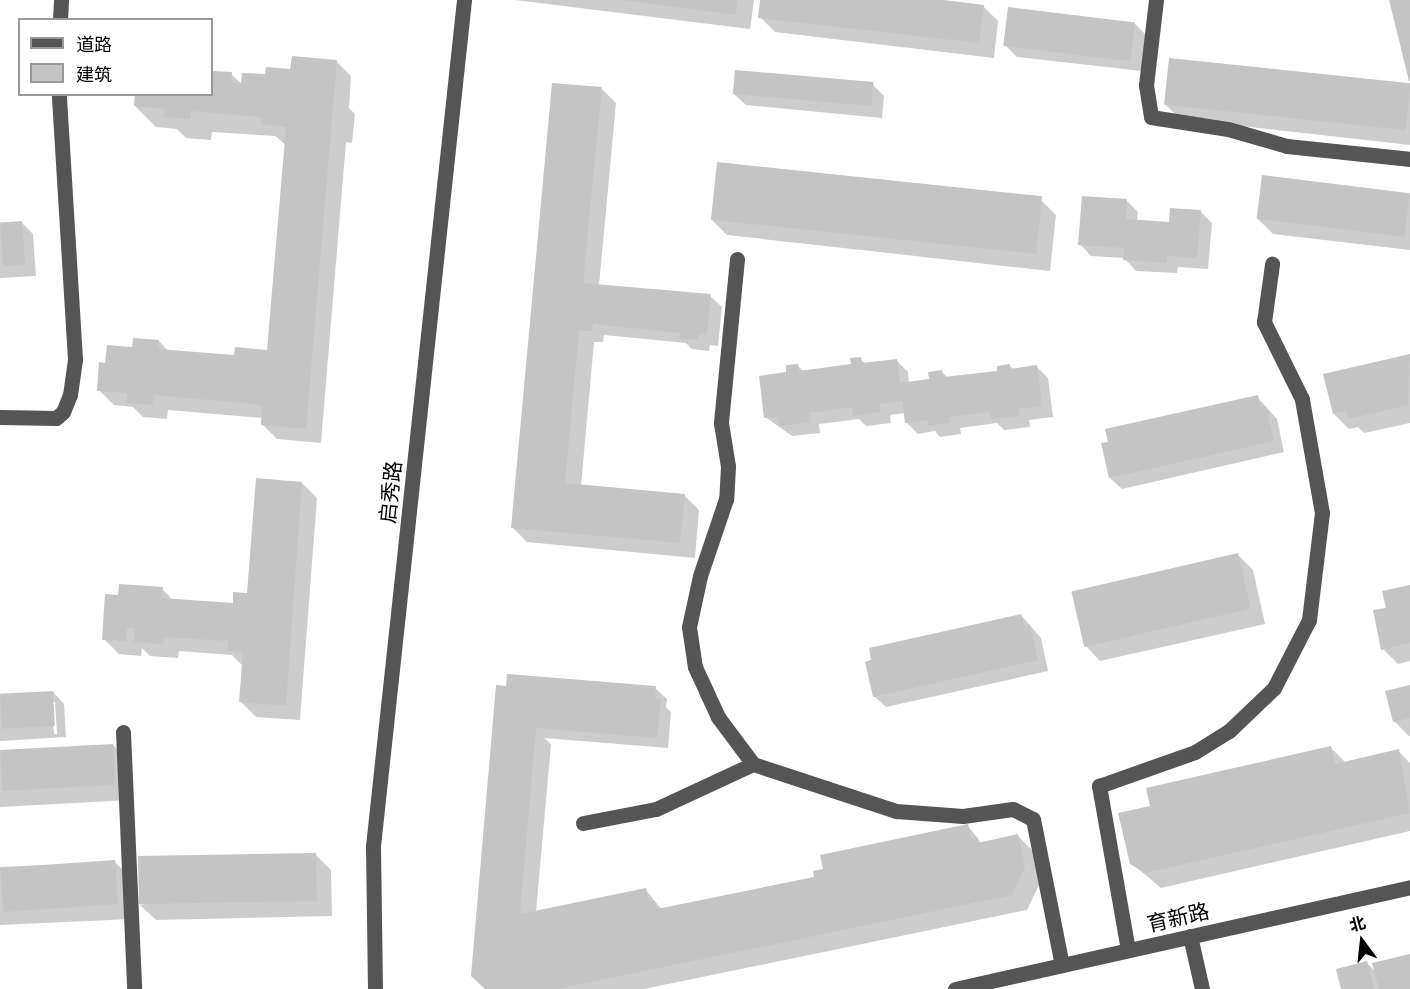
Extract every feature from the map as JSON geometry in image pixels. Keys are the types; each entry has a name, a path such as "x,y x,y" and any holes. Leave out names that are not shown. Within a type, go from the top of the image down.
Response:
{"street":[{"path":"60,18 61,0"},
{"name":"启秀路","path":"375,989 373,846 464,0"},
{"path":"1156,0 1146,85 1151,117 1228,129 1287,146 1410,159"},
{"path":"0,417 56,418 63,412 70,395 75,359 59,96"},
{"path":"737,259 721,423 728,466 726,499 700,576 689,627 695,667 706,691 718,717 753,764 896,811 963,816 1013,809 1033,819 1062,965"},
{"path":"1128,950 1099,786 1195,752 1237,724 1274,688 1309,620 1322,513 1302,399 1264,322 1272,264"},
{"path":"123,732 134,989"},
{"path":"583,824 656,808 753,764"},
{"name":"育新路","path":"954,989 1021,982 1062,965 1410,886"},
{"path":"1190,936 1202,989"}],"building":[{"path":"623,0 737,0 736,15"},
{"path":"760,0 944,0 984,5 979,43 758,18"},
{"path":"1389,0 1410,0 1410,81 1409,81"},
{"path":"1008,7 1135,23 1130,61 1003,46"},
{"path":"292,56 337,60 306,429 261,425 262,407 255,404 153,395 153,405 126,403 127,393 97,391 99,362 105,363 107,345 132,347 133,338 159,340 158,349 234,355 235,347 267,350 286,127 261,124 261,117 191,111 190,119 164,117 165,109 134,106 135,96 213,96 213,71 232,72 231,83 241,84 242,73 265,74 266,67 290,69"},
{"path":"1169,58 1410,83 1406,130 1164,105"},
{"path":"735,70 873,82 871,106 733,94"},
{"path":"552,83 602,87 583,283 711,294 707,335 699,334 698,340 679,338 680,333 593,324 592,331 579,331 565,483 685,494 680,543 511,528"},
{"path":"717,162 1042,196 1036,254 711,220"},
{"path":"1262,175 1410,193 1405,237 1257,219"},
{"path":"1082,196 1127,199 1126,219 1169,222 1170,208 1201,210 1197,258 1167,256 1166,263 1123,260 1124,248 1078,245"},
{"path":"22,221 25,265 3,266 0,223"},
{"path":"1410,354 1408,405 1348,419 1346,411 1333,414 1323,374"},
{"path":"861,357 862,363 897,359 900,383 929,379 928,372 942,370 943,377 997,371 997,366 1010,364 1010,369 1037,365 1042,406 1018,409 1019,416 991,419 990,412 949,417 950,423 928,426 927,420 905,423 902,401 880,404 881,412 853,416 852,407 809,413 810,422 779,426 778,417 764,418 759,376 786,372 786,365 798,364 799,371 851,364 850,358"},
{"path":"1258,395 1260,407 1266,406 1274,441 1109,478 1101,443 1108,442 1105,429"},
{"path":"256,478 302,482 286,706 239,702 243,652 227,651 228,641 164,637 164,644 134,642 135,629 127,628 126,641 102,640 105,594 118,595 119,584 163,587 162,598 233,603 233,592 247,593"},
{"path":"1238,553 1251,609 1084,647 1071,591"},
{"path":"1410,585 1410,643 1381,650 1373,610 1386,608 1382,591"},
{"path":"1021,614 1024,626 1030,625 1038,660 873,697 865,662 871,660 869,648"},
{"path":"507,674 656,686 655,699 661,699 657,738 536,728 520,914 646,888 649,902 655,901 657,909 814,877 813,871 823,869 820,855 968,824 971,838 977,837 978,843 1018,834 1025,867 1012,895 557,989 485,989 471,976 496,685 506,686"},
{"path":"1410,685 1410,718 1393,722 1385,691"},
{"path":"53,691 55,726 2,729 0,694"},
{"path":"113,744 115,785 2,791 0,750"},
{"path":"1331,746 1335,764 1399,749 1410,813 1145,873 1130,864 1118,813 1150,806 1146,788"},
{"path":"316,853 317,901 139,904 138,856"},
{"path":"115,860 118,904 3,912 0,868"},
{"path":"1410,954 1410,989 1379,989 1372,963"},
{"path":"1367,961 1374,989 1341,989 1336,969"}]}
